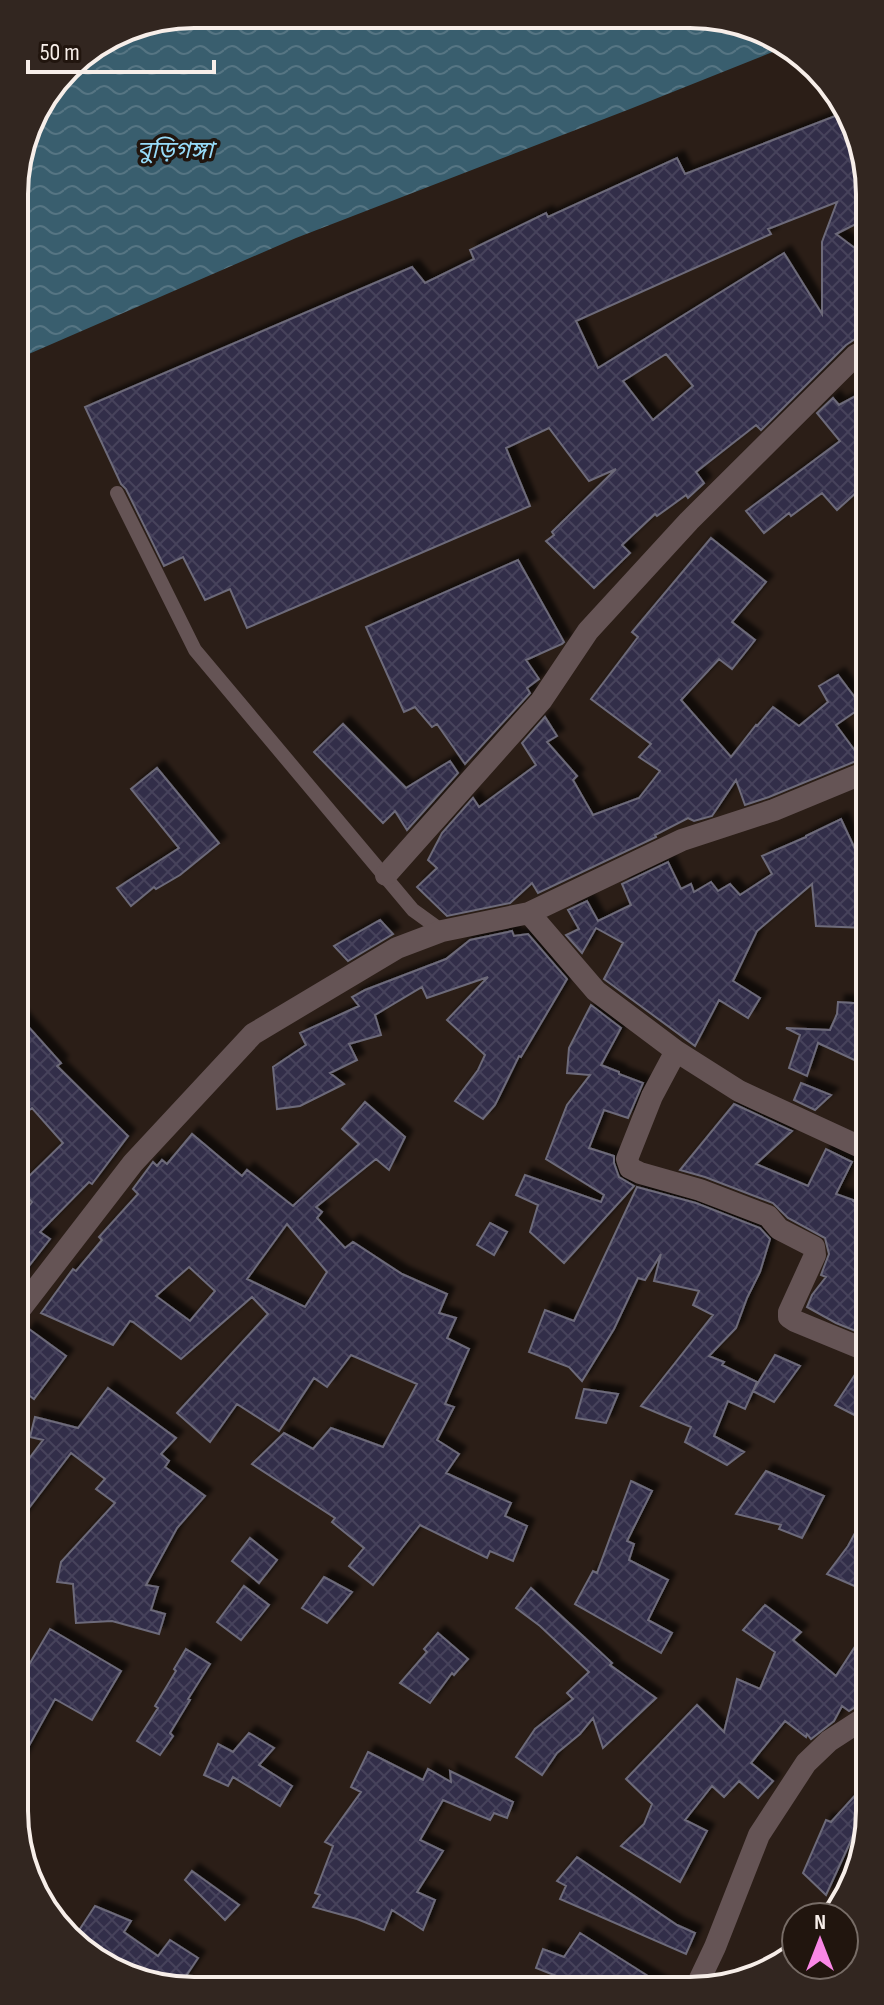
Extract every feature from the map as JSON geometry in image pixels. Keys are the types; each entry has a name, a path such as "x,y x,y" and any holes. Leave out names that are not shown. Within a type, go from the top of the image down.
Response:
{"street":[{"path":"386,875 541,701 588,631 700,510 856,355"},
{"path":"28,1299 133,1163 253,1034 397,948 442,931 529,913 682,840 774,810 856,776"},
{"path":"529,913 596,991 676,1051 739,1091 856,1145"},
{"path":"676,1051 652,1096 627,1159 630,1168 768,1216 779,1229 814,1247 815,1255 789,1317 856,1346"},
{"path":"701,1976 759,1835 806,1763 829,1741 856,1723"}],"lane":[{"path":"117,493 195,650 413,910 442,931"}],"water":[{"name":"বুড়িগঙ্গা","path":"194,28 690,28 723,31 774,51 630,109 296,238 28,354 28,183 37,140 45,120 69,84 102,56 130,41 161,31"}],"building":[{"path":"836,116 855,172 856,224 836,234 856,249 856,338 761,430 756,425 696,472 704,483 688,498 686,495 657,516 655,514 622,545 630,553 594,588 546,541 616,469 589,481 549,428 506,448 530,506 247,628 230,589 205,600 183,557 164,566 85,407 412,267 425,283 474,259 470,250 546,213 548,217 677,158 685,174","holes":["837,202 822,242 822,314 784,253 598,368 576,321 771,234 768,229","666,354 693,386 653,420 623,381"]},
{"path":"856,396 856,493 837,510 822,493 764,533 746,511 840,441 817,413 833,398 839,405"},
{"path":"711,538 766,582 732,622 755,640 732,669 719,659 681,700 731,757 773,707 799,726 828,702 819,686 838,675 856,699 856,711 836,725 856,752 856,761 745,805 736,780 712,816 694,821 688,818 656,837 538,893 532,883 510,903 447,916 417,887 437,868 428,860 442,833 473,798 479,807 536,765 522,743 545,717 557,736 547,742 577,776 573,780 593,815 639,798 660,771 639,757 651,744 591,699 638,637 632,632"},
{"path":"518,560 564,642 526,660 539,679 527,688 530,693 465,764 437,724 432,727 415,707 404,712 366,627"},
{"path":"343,724 406,788 450,761 458,773 407,830 395,811 383,823 314,752"},
{"path":"157,768 219,843 180,875 156,889 154,887 131,906 117,888 179,848 131,789"},
{"path":"841,819 856,851 856,928 816,926 812,884 757,931 733,981 760,998 748,1018 719,1000 695,1046 604,979 623,943 596,928 582,953 566,935 579,929 568,910 587,901 598,921 631,905 622,884 668,862 681,889 691,884 694,892 711,882 718,891 730,884 740,895 772,874 762,856"},
{"path":"380,920 393,934 348,961 334,946"},
{"path":"512,931 514,936 528,934 567,979 519,1056 495,1105 483,1119 455,1101 485,1055 447,1020 488,977 427,998 422,987 375,1015 381,1035 349,1044 357,1060 330,1073 344,1084 300,1106 277,1109 273,1067 306,1045 300,1033 359,1006 352,997 365,990 446,959 470,940"},
{"path":"838,1002 856,1003 856,1061 818,1043 807,1076 789,1068 800,1035 786,1028 830,1030"},
{"path":"591,1005 621,1028 601,1065 643,1083 628,1118 604,1110 589,1148 614,1156 619,1177 634,1186 564,1263 530,1232 538,1205 516,1195 525,1175 601,1202 604,1195 546,1159 567,1105 590,1075 567,1073 569,1048"},
{"path":"28,1026 61,1063 57,1066 128,1136 92,1184 89,1182 40,1232 50,1239 28,1267 28,1207 32,1202 28,1198 28,1177 63,1143 32,1108 28,1111"},
{"path":"801,1083 831,1095 815,1110 794,1100"},
{"path":"365,1102 405,1137 389,1170 376,1159 316,1207 322,1212 317,1218 345,1248 353,1242 402,1274 447,1294 439,1313 456,1318 447,1338 469,1349 445,1404 454,1407 437,1440 459,1454 446,1473 511,1503 505,1516 527,1526 513,1561 490,1551 487,1558 420,1525 373,1585 349,1566 364,1548 332,1522 335,1518 252,1464 284,1433 313,1449 331,1428 383,1447 417,1384 351,1355 327,1387 314,1378 279,1431 237,1404 210,1442 177,1413 268,1314 252,1297 181,1359 130,1321 113,1345 41,1313 73,1269 76,1271 102,1240 99,1237 138,1194 133,1189 153,1162 157,1166 162,1160 167,1164 192,1134 242,1176 247,1170 293,1206 359,1144 342,1129","holes":["287,1224 327,1272 305,1307 247,1279","189,1267 215,1291 190,1321 156,1296"]},
{"path":"734,1104 792,1131 756,1164 808,1186 826,1149 852,1162 836,1194 856,1203 856,1331 807,1307 826,1277 821,1275 829,1254 825,1238 788,1218 773,1203 680,1170"},
{"path":"637,1187 696,1203 760,1228 770,1239 760,1272 736,1328 709,1356 757,1382 745,1409 728,1401 714,1436 744,1452 727,1465 685,1442 691,1427 641,1406 713,1315 693,1305 699,1291 654,1281 661,1254 645,1280 638,1278 614,1329 582,1381 569,1367 529,1352 545,1310 574,1321"},
{"path":"490,1223 507,1232 494,1255 477,1245"},
{"path":"28,1330 66,1356 34,1399 28,1395"},
{"path":"775,1355 800,1366 774,1402 753,1391"},
{"path":"856,1373 856,1416 835,1405"},
{"path":"108,1388 176,1438 161,1454 169,1461 165,1467 205,1496 177,1528 146,1585 158,1587 151,1610 165,1614 159,1634 112,1621 76,1623 73,1584 57,1582 61,1562 115,1503 96,1489 105,1479 71,1453 28,1509 28,1460 43,1440 30,1437 35,1417 78,1428"},
{"path":"584,1389 618,1394 606,1423 576,1418"},
{"path":"766,1471 824,1496 802,1538 779,1529 781,1525 736,1514"},
{"path":"631,1481 652,1491 627,1541 634,1544 629,1560 668,1580 648,1620 672,1633 661,1653 575,1604 593,1571 597,1573"},
{"path":"856,1531 856,1587 827,1574"},
{"path":"250,1538 277,1560 259,1583 232,1561"},
{"path":"324,1577 352,1592 327,1623 302,1608"},
{"path":"244,1586 269,1605 241,1640 217,1622"},
{"path":"531,1588 612,1663 610,1665 656,1698 603,1748 593,1718 580,1734 557,1753 542,1775 516,1757 535,1729 573,1699 567,1693 589,1672 516,1608"},
{"path":"765,1605 801,1632 793,1640 836,1676 856,1645 856,1707 849,1711 842,1706 834,1721 811,1739 785,1721 751,1763 773,1781 758,1798 739,1781 724,1797 712,1786 685,1820 707,1831 680,1882 621,1846 644,1824 652,1804 626,1779 697,1705 724,1732 737,1679 760,1689 775,1652 743,1630"},
{"path":"50,1629 121,1671 92,1720 55,1699 28,1748 28,1666"},
{"path":"438,1633 468,1659 454,1675 452,1673 430,1703 400,1683 427,1652 424,1649"},
{"path":"186,1649 210,1664 188,1699 170,1733 173,1736 160,1755 137,1741 158,1708 155,1706"},
{"path":"249,1733 274,1748 259,1765 292,1786 280,1806 233,1777 228,1786 204,1775 218,1744 233,1752"},
{"path":"368,1752 423,1780 428,1769 451,1782 450,1771 513,1802 507,1818 494,1813 490,1820 443,1800 420,1840 443,1851 417,1892 435,1900 423,1930 392,1910 384,1930 313,1907 320,1895 315,1893 333,1846 325,1842 361,1792 351,1787"},
{"path":"856,1794 855,1833 826,1895 803,1873 826,1820 831,1822"},
{"path":"577,1857 677,1925 695,1933 686,1954 560,1899 566,1886 557,1881"},
{"path":"192,1871 239,1905 225,1920 185,1880"},
{"path":"95,1906 131,1921 124,1932 158,1956 170,1940 198,1958 186,1977 161,1974 120,1960 79,1930"},
{"path":"580,1933 649,1977 559,1977 536,1968 543,1949 564,1957"}]}
